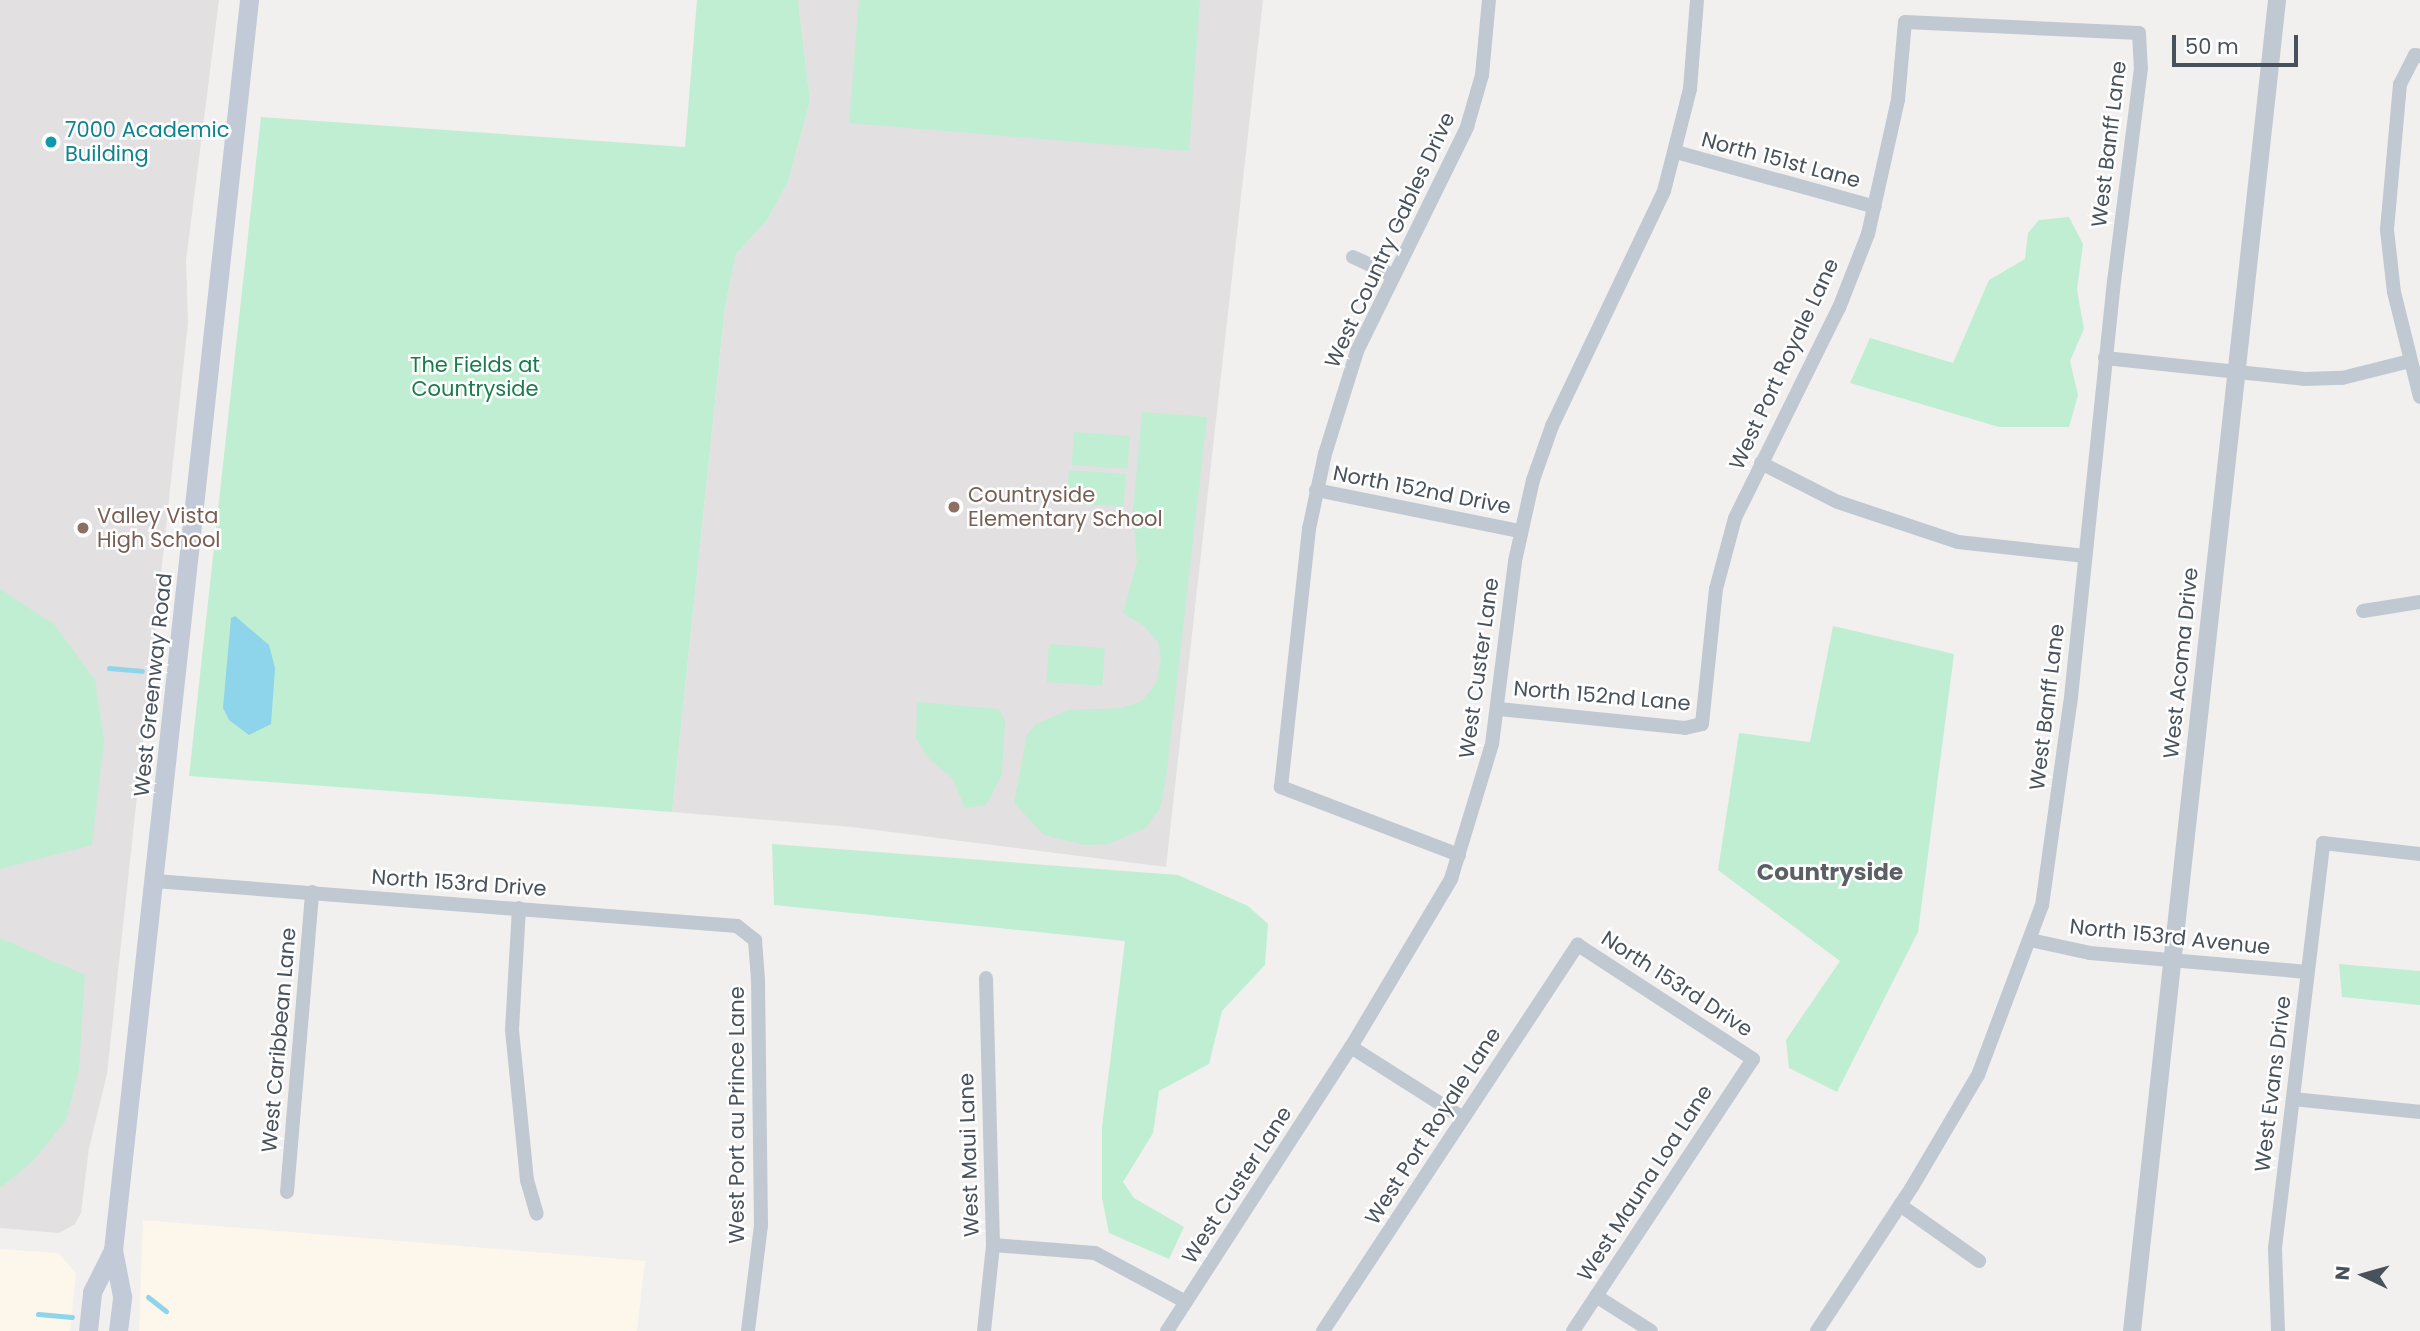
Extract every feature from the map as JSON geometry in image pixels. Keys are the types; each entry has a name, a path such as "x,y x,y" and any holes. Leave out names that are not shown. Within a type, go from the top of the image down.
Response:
{"main road":[{"name":"West Greenway Road","path":"118,1331 122,1296 113,1250 249,0"},
{"name":"West Greenway Road","path":"88,1331 92,1292 113,1250"}],"street":[{"name":"West Country Gables Drive","path":"1460,855 1281,786 1315,490 1357,351 1467,127 1482,75 1489,0"},
{"name":"West Custer Lane","path":"1167,1331 1351,1047 1441,901 1460,855 1486,775 1499,709 1520,531 1552,426 1656,212 1676,152 1689,89 1697,0"},
{"name":"West Acoma Drive","path":"2132,1331 2170,961 2277,0"},
{"name":"West Port Royale Lane","path":"1702,724 1716,589 1735,517 1839,308 1875,207 1898,100 1905,22 2139,33"},
{"name":"West Banff Lane","path":"1816,1331 1900,1205 1978,1074 2030,940 2046,878 2141,68 2139,33"},
{"path":"2418,55 2400,84 2387,230 2394,292 2420,397"},
{"name":"North 151st Lane","path":"1676,152 1875,207"},
{"path":"1353,257 1392,275"},
{"path":"2105,358 2236,372 2333,378 2410,361"},
{"path":"1761,463 1838,502 1958,542 2085,556"},
{"name":"North 152nd Drive","path":"1315,490 1520,531"},
{"path":"2363,611 2420,602"},
{"name":"North 152nd Lane","path":"1499,709 1685,728 1702,724"},
{"name":"West Evans Drive","path":"2278,1331 2275,1248 2323,843 2420,854"},
{"name":"North 153rd Drive","path":"155,881 737,926 755,940"},
{"name":"West Caribbean Lane","path":"288,1192 312,892"},
{"path":"519,908 512,1030 527,1180 537,1214"},
{"name":"West Port au Prince Lane","path":"748,1331 761,1224 755,940"},
{"name":"North 153rd Avenue","path":"2030,940 2090,953 2307,972"},
{"name":"North 153rd Drive","path":"1578,945 1753,1059"},
{"name":"West Port Royale Lane","path":"1323,1331 1578,945"},
{"name":"West Maui Lane","path":"984,1331 993,1245 986,978"},
{"path":"1351,1047 1463,1118"},
{"name":"West Mauna Loa Lane","path":"1573,1331 1753,1059"},
{"path":"2293,1099 2420,1112"},
{"path":"1900,1205 1979,1261"},
{"path":"993,1245 1095,1253 1186,1302"},
{"path":"1597,1296 1651,1331"}],"shaded area":[{"name":"Valley Vista High School","path":"0,0 219,0 186,261 188,323 107,1074 89,1148 81,1213 75,1224 59,1233 0,1228"},
{"name":"Countryside Elementary School","path":"798,0 1263,0 1166,867 852,827 672,812 725,307 736,254 768,219 788,182 810,101"},
{"path":"143,1220 645,1261 637,1331 139,1331"},
{"path":"0,1249 59,1253 76,1274 70,1331 0,1331"}],"green space":[{"name":"The Fields at Countryside","path":"697,0 798,0 810,101 788,182 768,219 736,254 725,307 672,812 189,776 261,117 685,147"},
{"path":"859,0 1200,0 1189,151 849,123"},
{"path":"2069,217 2083,244 2077,290 2084,329 2070,361 2078,395 2069,427 1999,427 1850,383 1870,338 1953,363 1989,280 2025,259 2028,233 2039,220"},
{"path":"1142,412 1207,417 1166,779 1160,808 1146,828 1108,844 1085,845 1044,835 1014,803 1027,735 1036,724 1068,710 1122,708 1142,701 1156,684 1161,659 1158,642 1144,626 1123,613 1137,562 1133,511"},
{"path":"1074,432 1130,436 1128,469 1072,465"},
{"path":"1069,470 1126,474 1124,507 1067,503"},
{"path":"0,589 54,624 95,680 104,741 92,845 0,869"},
{"path":"1833,626 1954,654 1918,932 1837,1092 1789,1068 1786,1040 1840,961 1718,870 1739,733 1810,742"},
{"path":"1049,644 1105,648 1102,686 1046,682"},
{"path":"917,702 999,709 1005,720 1002,775 986,805 965,808 953,779 927,757 916,738"},
{"path":"772,844 1178,875 1248,906 1268,924 1265,965 1222,1011 1209,1064 1159,1091 1153,1133 1123,1182 1134,1198 1184,1227 1169,1259 1109,1233 1102,1198 1102,1127 1125,941 774,905"},
{"path":"0,938 85,975 79,1069 66,1120 33,1161 0,1188"},
{"path":"2339,964 2420,971 2420,1005 2342,997"}],"water":[{"path":"235,616 269,645 275,668 271,724 249,735 229,720 223,708 231,618"}],"waterway":[{"path":"109,668 142,671"},
{"path":"148,1297 166,1311"},
{"path":"38,1314 72,1317"}],"place":[{"name":"7000 Academic Building","path":"51,142"},
{"name":"Countryside Elementary School","path":"954,507"},
{"name":"Valley Vista High School","path":"83,528"}],"district":[{"name":"Countryside","path":"1830,872"}]}
